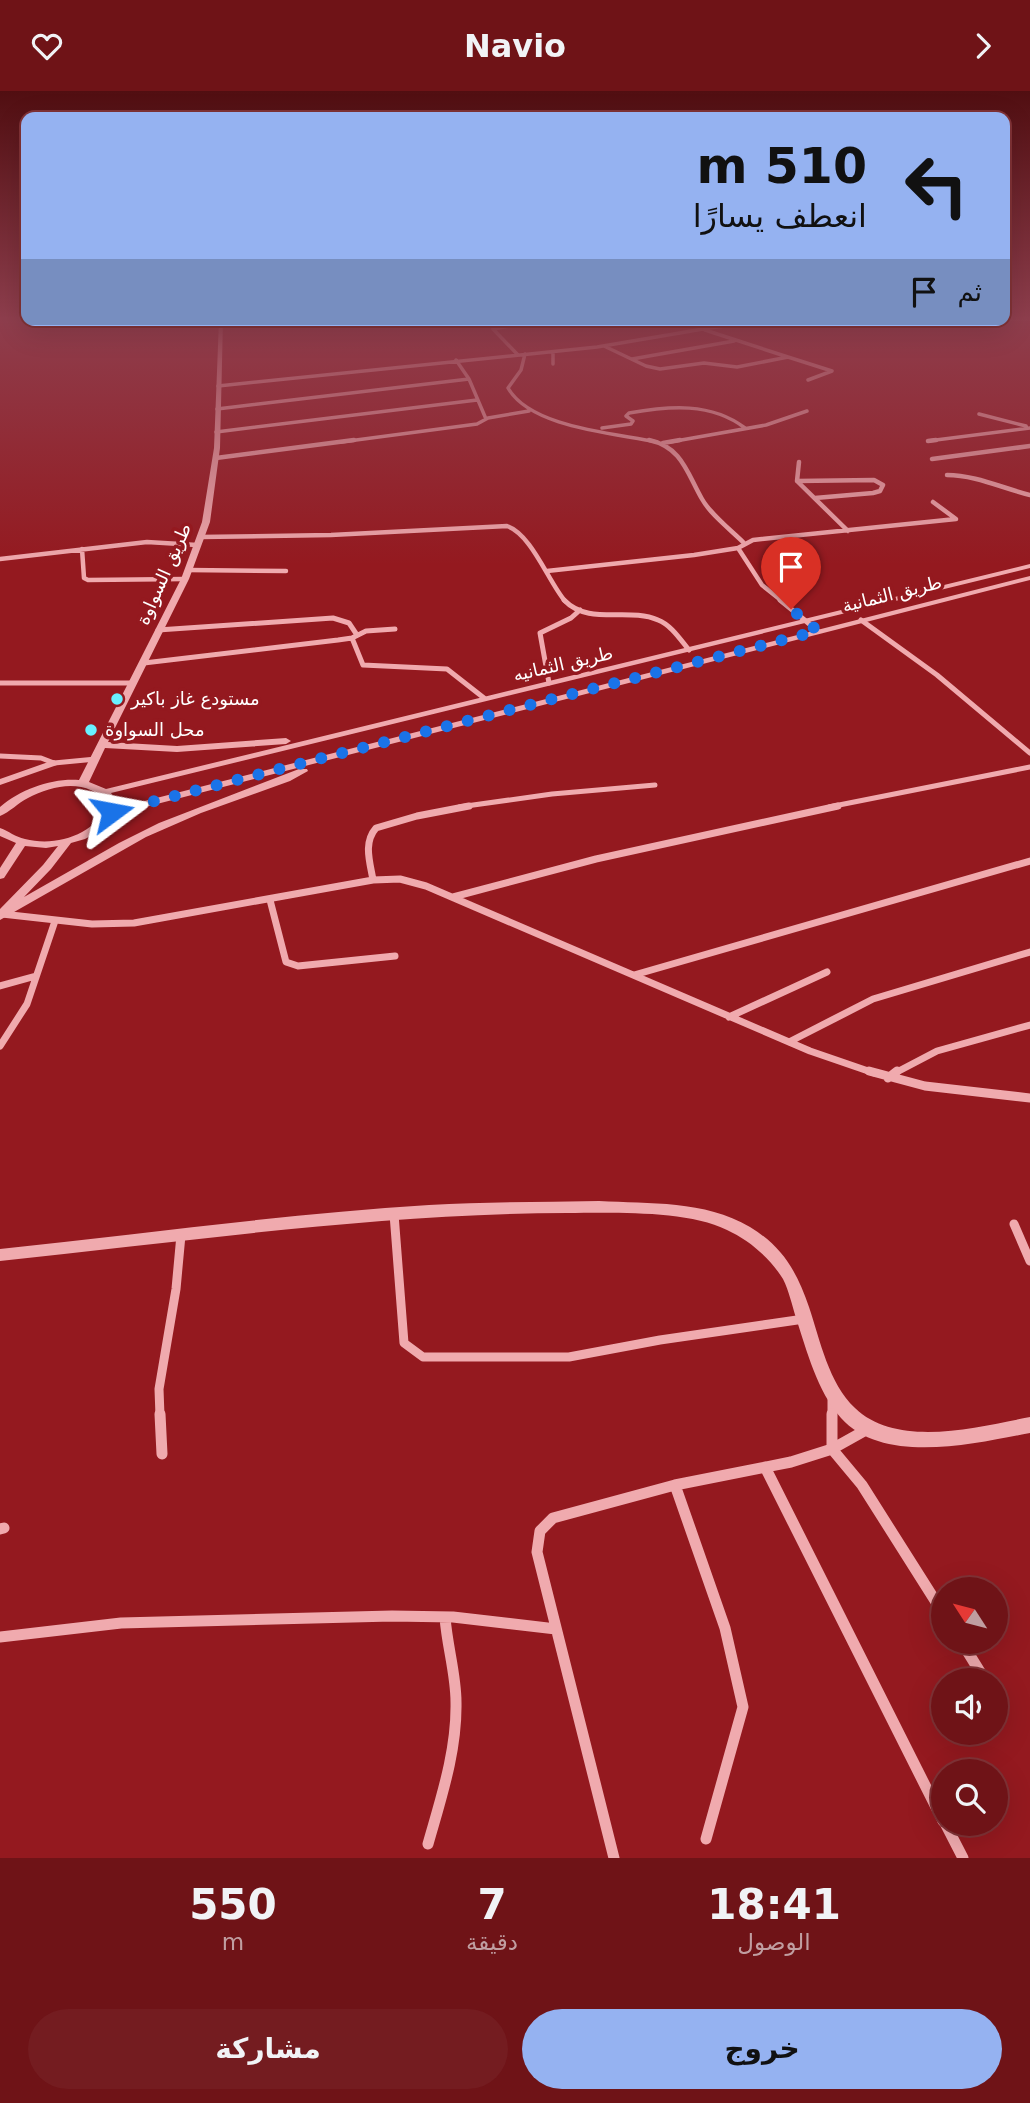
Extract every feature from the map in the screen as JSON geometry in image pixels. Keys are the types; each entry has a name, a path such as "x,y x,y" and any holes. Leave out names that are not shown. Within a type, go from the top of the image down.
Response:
{"street":[{"name":"طريق السواوة","path":"82,785 185,579 199,541 211,504 216,458 217,399"},
{"path":"217,409 297,399"},
{"path":"513,399 529,411 594,429 663,443 772,423 807,411"},
{"path":"216,432 477,400 486,419"},
{"path":"594,429 631,424 633,421 626,415 634,412 695,409 719,412 745,428"},
{"path":"216,458 472,424 529,411"},
{"path":"979,414 1030,428"},
{"path":"928,441 1030,428"},
{"path":"663,443 672,450 695,481 700,498 744,543"},
{"path":"932,459 1030,446"},
{"path":"797,481 799,462"},
{"path":"947,475 969,475 982,482 1030,495"},
{"path":"797,481 874,480 883,485 880,491 873,493 815,498"},
{"path":"797,481 848,531"},
{"path":"547,571 657,560 738,548 744,543 956,519 933,502"},
{"path":"0,559 157,541 504,526 520,533 569,606 580,610 655,618 668,626 690,650"},
{"path":"738,548 762,585 818,631"},
{"path":"82,549 84,578 88,580 185,579"},
{"name":"طريق الثمانيه","path":"104,792 1030,566"},
{"path":"188,569 286,571"},
{"name":"طريق الثمانية","path":"112,812 1030,578"},
{"path":"549,683 540,633 571,618 580,610"},
{"path":"158,630 332,618 349,623 363,665 447,669 484,698"},
{"path":"861,620 937,675 1030,753"},
{"path":"144,663 354,637 366,631 395,629"},
{"path":"0,683 133,683"},
{"path":"104,745 177,749 321,739"},
{"path":"0,756 41,758 54,763"},
{"path":"3,913 163,825 297,773 330,757"},
{"path":"0,782 54,763 96,759"},
{"path":"453,897 609,855 1030,767"},
{"path":"0,813 16,798 55,785 82,785 104,792 110,797 112,812 96,829 67,842 44,845 22,843 2,836"},
{"path":"373,880 368,838 374,827 446,808 490,800 655,785"},
{"path":"3,913 67,842"},
{"path":"0,876 22,843"},
{"path":"634,975 1030,861"},
{"path":"3,913 55,921 134,923 373,880 400,879 453,897 789,1042 888,1078 959,1091 1030,1098"},
{"path":"270,900 286,962 298,966 395,956"},
{"path":"0,1046 27,1004 55,921"},
{"path":"789,1042 873,999 1030,952"},
{"path":"729,1017 827,972"},
{"path":"0,986 36,976"},
{"path":"888,1078 901,1067 934,1052 1030,1025"},
{"path":"0,1255 394,1213 552,1206 660,1209 706,1215 748,1232 765,1245 791,1279 832,1392 832,1449 862,1485 931,1594"},
{"path":"394,1213 404,1343 423,1357 569,1357 755,1324 805,1319"},
{"path":"1014,1224 1030,1261"},
{"path":"162,1454 159,1388 176,1289 181,1235"},
{"path":"832,1392 850,1413 869,1429 904,1440 940,1441 1030,1425"},
{"path":"614,1858 537,1552 540,1531 553,1518 574,1511 832,1449 869,1429"},
{"path":"765,1467 931,1796"},
{"path":"675,1485 725,1629 743,1707 706,1839"},
{"path":"0,1637 121,1623 392,1616 445,1617 556,1629"},
{"path":"428,1844 449,1768 456,1699 446,1646 445,1617"},
{"path":"951,1836 963,1858"}],"place":[{"name":"مستودع غاز باكير","path":"117,699"},
{"name":"محل السواوة","path":"91,730"}],"route":[{"path":"112,812 818,631 791,609"}]}
